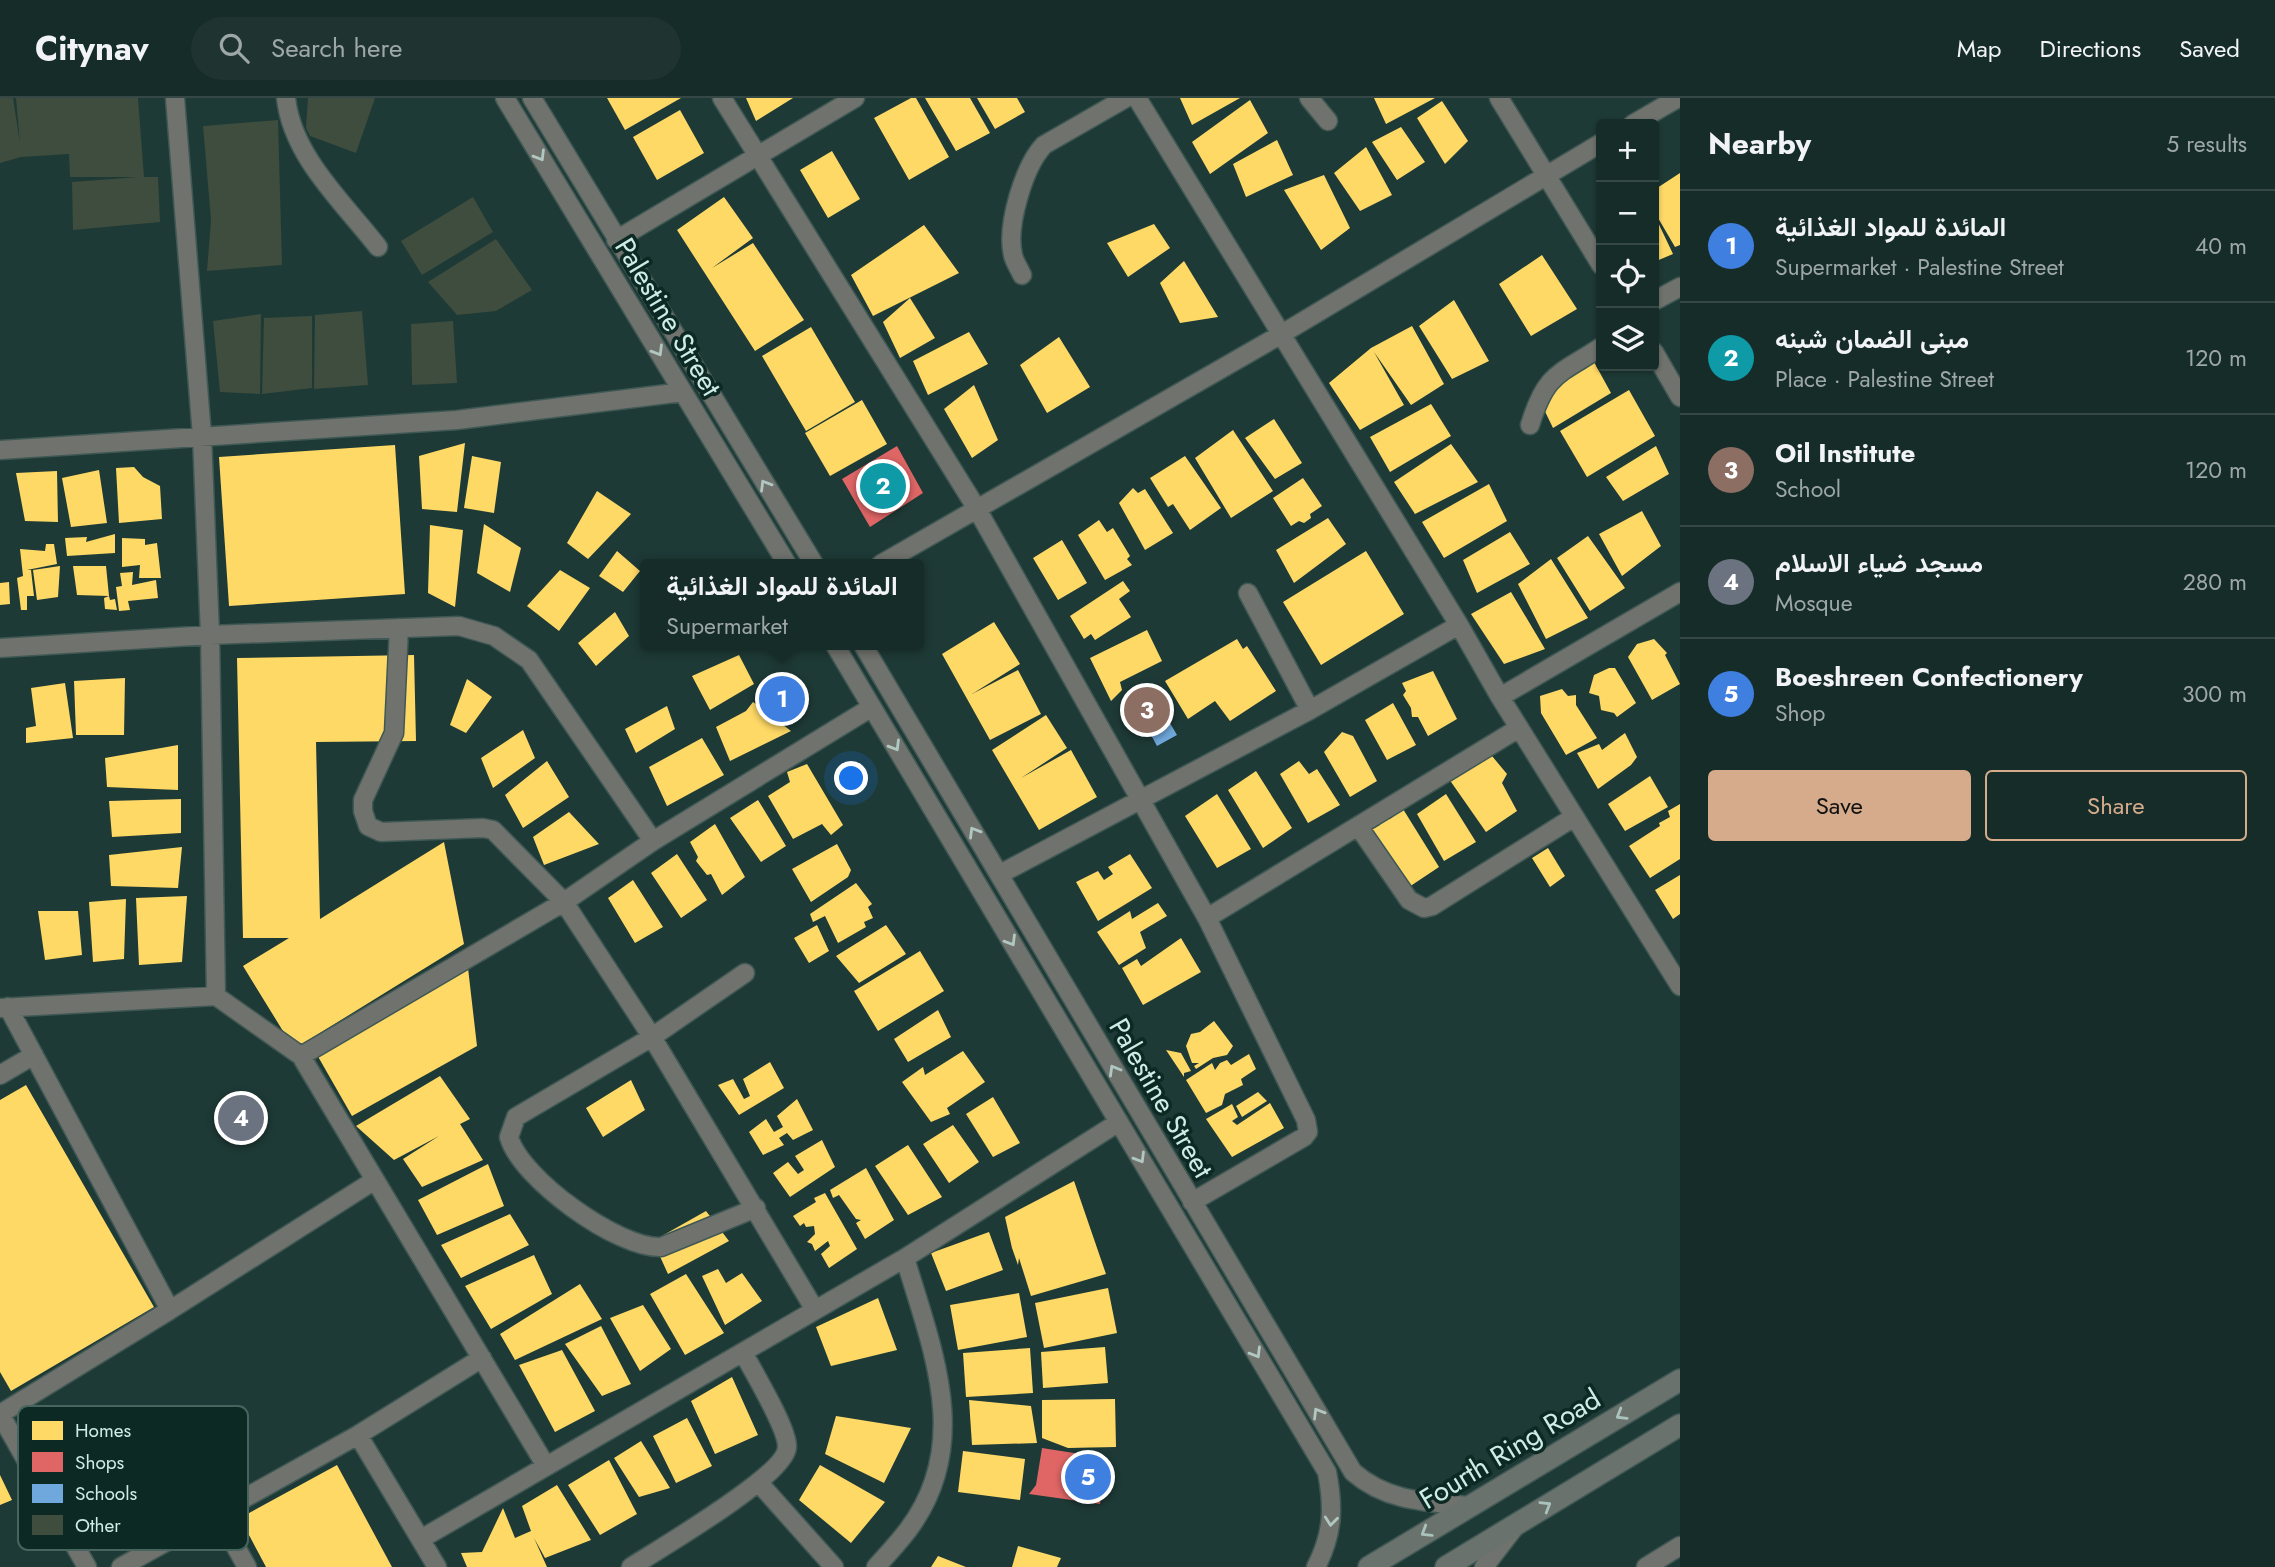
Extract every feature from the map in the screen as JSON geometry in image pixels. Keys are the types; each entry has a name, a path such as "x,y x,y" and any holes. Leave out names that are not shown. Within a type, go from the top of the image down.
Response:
{"main road":[{"name":"Fourth Ring Road","path":"1369,1567 1680,1380"},
{"path":"1446,1567 1680,1425"}],"street":[{"path":"175,98 202,436 210,635 216,996"},
{"path":"286,98 290,123 303,151 378,247"},
{"name":"Palestine Street","path":"505,98 784,559"},
{"name":"Palestine Street","path":"532,98 811,559"},
{"path":"722,98 977,509 1207,918 1306,1120 1308,1132 1304,1137 1192,1202"},
{"path":"616,240 855,98"},
{"path":"1022,275 1013,255 1012,239 1021,188 1034,156 1044,145 1126,98"},
{"path":"1138,98 1280,335 1460,625 1500,697 1680,986"},
{"path":"1309,98 1328,121"},
{"path":"1499,98 1596,257"},
{"path":"1642,119 1678,98"},
{"path":"890,559 1280,335 1596,146"},
{"path":"1659,299 1680,287"},
{"path":"1530,425 1538,397 1549,380 1596,350"},
{"path":"1659,361 1680,397"},
{"path":"0,450 457,420 683,392"},
{"path":"766,529 785,517"},
{"path":"1500,697 1680,592"},
{"path":"1248,593 1310,710"},
{"path":"1000,874 1139,798 1310,710 1460,625"},
{"path":"0,648 210,635 459,626 475,629 494,636 529,660 653,841"},
{"path":"399,628 396,722 393,739 363,800 368,826 382,832 475,828 493,830 564,902 652,1037 815,1310"},
{"name":"Palestine Street","path":"838,650 1327,1472 1333,1501 1332,1528 1316,1567"},
{"name":"Palestine Street","path":"866,650 1353,1472 1371,1488 1392,1496 1467,1506"},
{"path":"301,1056 564,902 653,841 872,707"},
{"path":"1207,918 1519,728"},
{"path":"1357,826 1409,900 1424,908 1432,906 1574,817"},
{"path":"746,974 652,1037 516,1117 509,1137 516,1153 544,1182 598,1225 644,1247 661,1247 756,1208"},
{"path":"170,1310 34,1055 4,1007 216,996 301,1056 546,1466"},
{"path":"0,1075 34,1055"},
{"path":"421,1539 744,1354 905,1258 1119,1122"},
{"path":"18,1446 0,1414 375,1180"},
{"path":"876,1567 909,1529 924,1503 942,1442 945,1413 942,1381 905,1258"},
{"path":"631,1567 759,1483 783,1461 787,1437 744,1354"},
{"path":"248,1498 358,1435 482,1358"},
{"path":"358,1435 437,1567"},
{"path":"759,1483 834,1567"},
{"path":"1484,1567 1519,1522"},
{"path":"1646,1567 1680,1546"},
{"path":"77,1550 87,1567"},
{"path":"121,1567 153,1550"},
{"path":"238,1550 247,1567"}],"building: Homes":[{"path":"607,98 681,98 625,130"},
{"path":"746,98 793,98 756,121"},
{"path":"911,98 916,98 949,157 909,180 874,118"},
{"path":"925,98 970,98 990,133 956,151"},
{"path":"977,98 1017,98 1025,112 995,129"},
{"path":"1180,98 1240,98 1192,125"},
{"path":"1374,98 1435,98 1386,124"},
{"path":"1250,100 1268,133 1210,174 1192,142"},
{"path":"1442,101 1468,141 1445,164 1417,118"},
{"path":"680,110 704,153 657,180 633,137"},
{"path":"1401,127 1425,162 1397,180 1372,142"},
{"path":"1277,140 1293,175 1246,197 1233,164"},
{"path":"1366,147 1392,195 1360,211 1334,173"},
{"path":"832,151 860,199 828,218 800,170"},
{"path":"1680,173 1680,245 1675,247 1659,220 1659,187"},
{"path":"1324,175 1350,228 1321,250 1284,190"},
{"path":"724,197 753,238 712,268 753,243 804,320 755,351 677,230"},
{"path":"1154,224 1170,248 1128,277 1107,243"},
{"path":"924,225 959,273 873,316 851,275"},
{"path":"1659,225 1673,254 1659,260"},
{"path":"1542,255 1577,309 1531,336 1499,284"},
{"path":"1184,261 1218,317 1180,323 1160,283"},
{"path":"910,298 935,338 900,358 883,322"},
{"path":"1454,300 1489,361 1452,379 1419,326"},
{"path":"1412,326 1444,384 1411,405 1374,352 1404,405 1360,430 1329,383 1371,348"},
{"path":"811,327 855,402 806,431 762,356"},
{"path":"969,332 988,364 928,395 913,361"},
{"path":"1059,337 1090,387 1047,413 1020,365"},
{"path":"1594,362 1596,371 1599,371 1611,393 1553,428 1538,397"},
{"path":"974,385 998,440 972,458 944,409"},
{"path":"1629,390 1655,436 1587,477 1560,431"},
{"path":"862,400 887,444 830,476 805,433"},
{"path":"1431,404 1451,436 1390,472 1370,437"},
{"path":"1274,419 1302,463 1275,479 1245,438"},
{"path":"1233,430 1273,491 1231,518 1195,458"},
{"path":"465,443 457,512 422,509 419,456"},
{"path":"1451,444 1478,482 1415,514 1394,482"},
{"path":"395,445 405,594 229,606 219,457"},
{"path":"1656,446 1669,474 1623,501 1606,477"},
{"path":"472,456 501,462 494,513 464,508"},
{"path":"1185,456 1221,508 1190,530 1173,504 1168,507 1150,478"},
{"path":"134,467 143,477 160,486 162,519 119,523 116,468"},
{"path":"99,470 107,523 71,527 62,478"},
{"path":"57,471 58,522 25,521 16,473"},
{"path":"1303,478 1322,506 1310,514 1311,518 1304,523 1299,521 1291,526 1273,498"},
{"path":"1489,484 1507,521 1444,558 1422,522"},
{"path":"1133,488 1138,493 1145,489 1173,533 1145,550 1119,503"},
{"path":"597,491 631,514 588,559 567,543"},
{"path":"1642,511 1661,546 1622,576 1599,534"},
{"path":"1328,518 1346,544 1294,583 1276,550"},
{"path":"1099,520 1107,532 1113,528 1130,556 1127,559 1132,565 1105,580 1078,535"},
{"path":"484,524 521,548 510,592 477,573"},
{"path":"430,525 463,530 455,607 428,593"},
{"path":"1510,532 1530,564 1477,593 1463,560"},
{"path":"115,534 115,553 67,556 65,538 87,537 86,542"},
{"path":"1588,536 1625,588 1590,611 1557,558"},
{"path":"122,538 145,539 145,545 157,543 161,578 139,578 140,565 122,567"},
{"path":"1062,540 1087,583 1058,600 1033,558"},
{"path":"46,544 54,544 57,564 27,570 31,570 34,596 27,596 27,610 21,610 17,578 23,576 20,549 45,551"},
{"path":"617,551 640,571 623,592 599,576"},
{"path":"1366,551 1404,614 1321,665 1283,602"},
{"path":"1551,559 1588,618 1546,639 1518,584"},
{"path":"60,566 58,597 37,600 33,570"},
{"path":"73,566 106,566 109,596 77,595"},
{"path":"560,570 590,588 559,631 527,606"},
{"path":"133,572 132,585 156,580 158,598 128,601 130,610 119,611 116,587 122,586 120,573"},
{"path":"1123,581 1130,591 1119,599 1131,617 1095,640 1091,634 1084,639 1070,616"},
{"path":"9,582 10,604 0,605 0,583"},
{"path":"1511,592 1545,649 1504,664 1471,614"},
{"path":"109,596 110,600 115,599 117,610 105,609 104,598"},
{"path":"615,612 629,636 596,666 578,643"},
{"path":"994,622 1020,664 972,694 1018,670 1041,714 990,740 942,654"},
{"path":"1147,630 1162,661 1120,682 1122,690 1111,701 1090,658"},
{"path":"1237,639 1243,649 1247,646 1276,691 1230,721 1215,701 1188,719 1165,681"},
{"path":"1654,639 1667,653 1665,655 1680,684 1652,700 1628,657 1637,644"},
{"path":"414,655 416,741 316,742 320,919 444,842 464,944 294,1049 243,966 289,938 243,938 237,658"},
{"path":"739,655 754,684 710,710 692,676"},
{"path":"1615,668 1636,703 1617,717 1614,713 1601,710 1599,696 1589,693 1594,675"},
{"path":"1433,671 1457,719 1428,736 1418,717 1412,717 1411,708 1403,695 1406,691 1402,683"},
{"path":"125,678 124,735 76,735 74,681"},
{"path":"467,679 492,697 466,733 450,725"},
{"path":"65,683 73,738 26,743 26,728 36,726 31,688"},
{"path":"1562,689 1568,696 1576,695 1576,705 1597,738 1566,755 1541,713 1540,696"},
{"path":"753,702 791,731 730,761 716,727 746,711"},
{"path":"1393,703 1416,745 1387,760 1365,720"},
{"path":"667,706 675,729 636,753 625,729"},
{"path":"1046,715 1067,748 1021,778 1071,750 1097,797 1039,830 992,750"},
{"path":"523,730 535,758 493,788 481,758"},
{"path":"1342,732 1353,736 1377,781 1350,797 1324,752"},
{"path":"1625,733 1637,757 1631,765 1598,789 1577,753 1599,744 1602,750"},
{"path":"702,738 724,775 667,806 649,767"},
{"path":"178,745 178,790 107,787 105,758"},
{"path":"1487,750 1507,774 1502,783 1517,811 1486,832 1449,779"},
{"path":"547,761 569,797 523,828 505,795"},
{"path":"1299,761 1309,774 1317,769 1340,805 1308,823 1280,774"},
{"path":"807,764 843,825 831,835 822,824 793,839 768,796 790,782 787,772"},
{"path":"1256,771 1292,828 1263,848 1228,790"},
{"path":"1650,776 1668,807 1625,831 1608,804"},
{"path":"1217,794 1251,849 1217,868 1185,816"},
{"path":"1446,794 1476,842 1444,861 1417,814"},
{"path":"181,799 181,833 112,837 109,801"},
{"path":"758,800 786,846 761,862 730,818"},
{"path":"1680,804 1680,859 1650,878 1629,846 1660,826 1659,823 1670,817 1668,811"},
{"path":"1403,809 1439,867 1406,889 1366,833 1380,825 1376,822 1387,814 1390,819"},
{"path":"569,812 599,844 544,865 533,837"},
{"path":"715,824 745,877 722,895 711,874 707,875 696,861 698,857 690,842"},
{"path":"837,844 851,870 848,877 811,902 792,869"},
{"path":"182,847 178,888 111,886 109,855"},
{"path":"1548,848 1565,876 1550,887 1532,858"},
{"path":"677,854 707,900 681,918 651,873"},
{"path":"1130,854 1152,888 1098,921 1076,882 1098,871 1104,880 1113,874 1108,867"},
{"path":"1680,875 1680,914 1673,919 1655,890"},
{"path":"633,880 663,927 635,943 608,898"},
{"path":"856,883 872,904 868,907 873,918 864,922 866,927 838,943 825,916 813,922 810,914"},
{"path":"187,896 182,962 139,965 136,898"},
{"path":"126,899 124,959 93,962 89,902"},
{"path":"1158,903 1167,916 1140,932 1146,948 1119,965 1097,932 1130,911 1132,919"},
{"path":"38,911 78,911 82,955 45,960"},
{"path":"817,925 829,951 809,963 794,938"},
{"path":"886,925 906,954 859,983 836,956"},
{"path":"1181,938 1201,972 1143,1005 1122,968 1137,959 1141,966"},
{"path":"920,951 944,991 878,1031 854,991"},
{"path":"468,968 477,1046 352,1116 316,1053"},
{"path":"938,1010 951,1037 908,1062 894,1039"},
{"path":"1214,1021 1233,1046 1227,1055 1213,1058 1196,1069 1194,1066 1199,1063 1192,1063 1186,1046 1191,1034 1200,1032"},
{"path":"1166,1050 1181,1053 1191,1071 1184,1073 1184,1077"},
{"path":"963,1051 985,1082 947,1108 950,1114 931,1122 902,1082 923,1067 925,1075"},
{"path":"1249,1054 1256,1069 1241,1079 1243,1085 1225,1094 1222,1105 1206,1113 1186,1080 1212,1063 1215,1070 1220,1063 1227,1060 1231,1065"},
{"path":"770,1062 784,1088 739,1115 718,1085 733,1079 744,1099 750,1096 743,1079"},
{"path":"440,1076 470,1119 460,1124 483,1160 422,1187 403,1159 439,1136 394,1160 356,1126"},
{"path":"631,1080 645,1110 603,1137 586,1108"},
{"path":"26,1085 154,1307 11,1391 0,1372 0,1100"},
{"path":"1258,1092 1267,1101 1242,1117 1236,1106"},
{"path":"993,1097 1020,1143 993,1157 966,1114"},
{"path":"797,1099 813,1130 793,1140 787,1133 779,1138 784,1145 763,1155 749,1132 766,1119 774,1132 783,1127 777,1116"},
{"path":"1270,1103 1284,1128 1232,1157 1206,1119 1232,1104 1238,1117 1232,1121 1237,1125"},
{"path":"953,1125 979,1162 949,1183 923,1144"},
{"path":"822,1140 835,1167 790,1197 773,1173 788,1162 798,1174 804,1170 795,1156"},
{"path":"908,1145 942,1197 908,1215 875,1166"},
{"path":"488,1164 504,1206 437,1235 418,1200"},
{"path":"866,1168 894,1220 865,1239 856,1223 861,1220 856,1219 839,1195 833,1198 830,1190"},
{"path":"1074,1181 1106,1274 1031,1296 1019,1258 1018,1265 1012,1248 1005,1217"},
{"path":"825,1193 857,1249 829,1268 821,1254 830,1246 828,1241 815,1251 812,1244 807,1242 815,1234 814,1226 806,1227 804,1223 800,1226 793,1216 816,1202 814,1198"},
{"path":"706,1211 729,1241 668,1274 653,1241"},
{"path":"510,1214 529,1245 461,1278 441,1245"},
{"path":"989,1232 1003,1270 946,1291 931,1253"},
{"path":"534,1255 552,1294 491,1329 465,1286"},
{"path":"718,1269 726,1283 742,1273 762,1301 725,1325 702,1276"},
{"path":"686,1274 724,1333 685,1355 650,1294"},
{"path":"580,1284 602,1319 515,1360 500,1334"},
{"path":"1108,1288 1117,1333 1044,1348 1035,1303"},
{"path":"1019,1293 1027,1337 958,1350 950,1305"},
{"path":"878,1298 897,1350 831,1366 816,1327"},
{"path":"643,1305 671,1349 640,1371 610,1318"},
{"path":"601,1326 631,1384 602,1396 565,1344"},
{"path":"1105,1347 1108,1383 1043,1388 1041,1352"},
{"path":"1030,1348 1033,1393 966,1397 963,1353"},
{"path":"562,1350 595,1411 555,1432 519,1365"},
{"path":"732,1377 758,1435 715,1454 691,1401"},
{"path":"1115,1399 1116,1447 1068,1448 1042,1438 1042,1400"},
{"path":"969,1400 1031,1406 1037,1443 972,1445"},
{"path":"836,1416 911,1428 884,1483 825,1454"},
{"path":"687,1418 712,1466 676,1483 653,1436"},
{"path":"641,1441 670,1488 639,1497 614,1458"},
{"path":"963,1451 1025,1459 1020,1500 958,1492"},
{"path":"609,1460 637,1514 600,1535 568,1485"},
{"path":"337,1465 392,1567 266,1567 248,1533 248,1514"},
{"path":"820,1465 885,1502 851,1543 799,1500"},
{"path":"0,1475 12,1500 0,1505"},
{"path":"557,1485 591,1540 545,1558 534,1538 547,1567 467,1567 461,1553 482,1552 503,1508 515,1538 531,1531 522,1506"},
{"path":"1018,1546 1061,1558 1057,1567 1012,1567"},
{"path":"938,1556 966,1567 931,1567"}],"building: Shops":[{"path":"897,446 923,493 870,527 842,479"},
{"path":"1042,1448 1106,1458 1100,1504 1029,1494 1036,1485"}],"building: Schools":[{"path":"1148,686 1177,735 1157,746 1150,733 1142,737 1121,702"}],"building: Other":[{"path":"0,98 13,98 20,143 16,98 138,98 144,177 158,177 160,222 73,230 72,182 138,177 70,177 69,154 21,157 0,163"},
{"path":"308,98 375,98 356,153 310,136 306,128"},
{"path":"278,120 282,265 207,271 211,220 203,126"},
{"path":"473,197 493,232 422,275 401,241"},
{"path":"496,239 532,290 496,311 457,315 428,282"},
{"path":"362,311 368,385 314,389 315,315"},
{"path":"261,314 260,394 220,392 213,321"},
{"path":"312,316 312,388 262,394 264,318"},
{"path":"453,321 457,383 412,385 411,324"}],"place":[{"name":"مبنى الضمان شبنه","path":"883,486"},
{"name":"المائدة للمواد الغذائية","path":"782,699"},
{"name":"Oil Institute","path":"1147,710"},
{"name":"مسجد ضياء الاسلام","path":"241,1118"},
{"name":"Boeshreen Confectionery","path":"1088,1477"}]}
